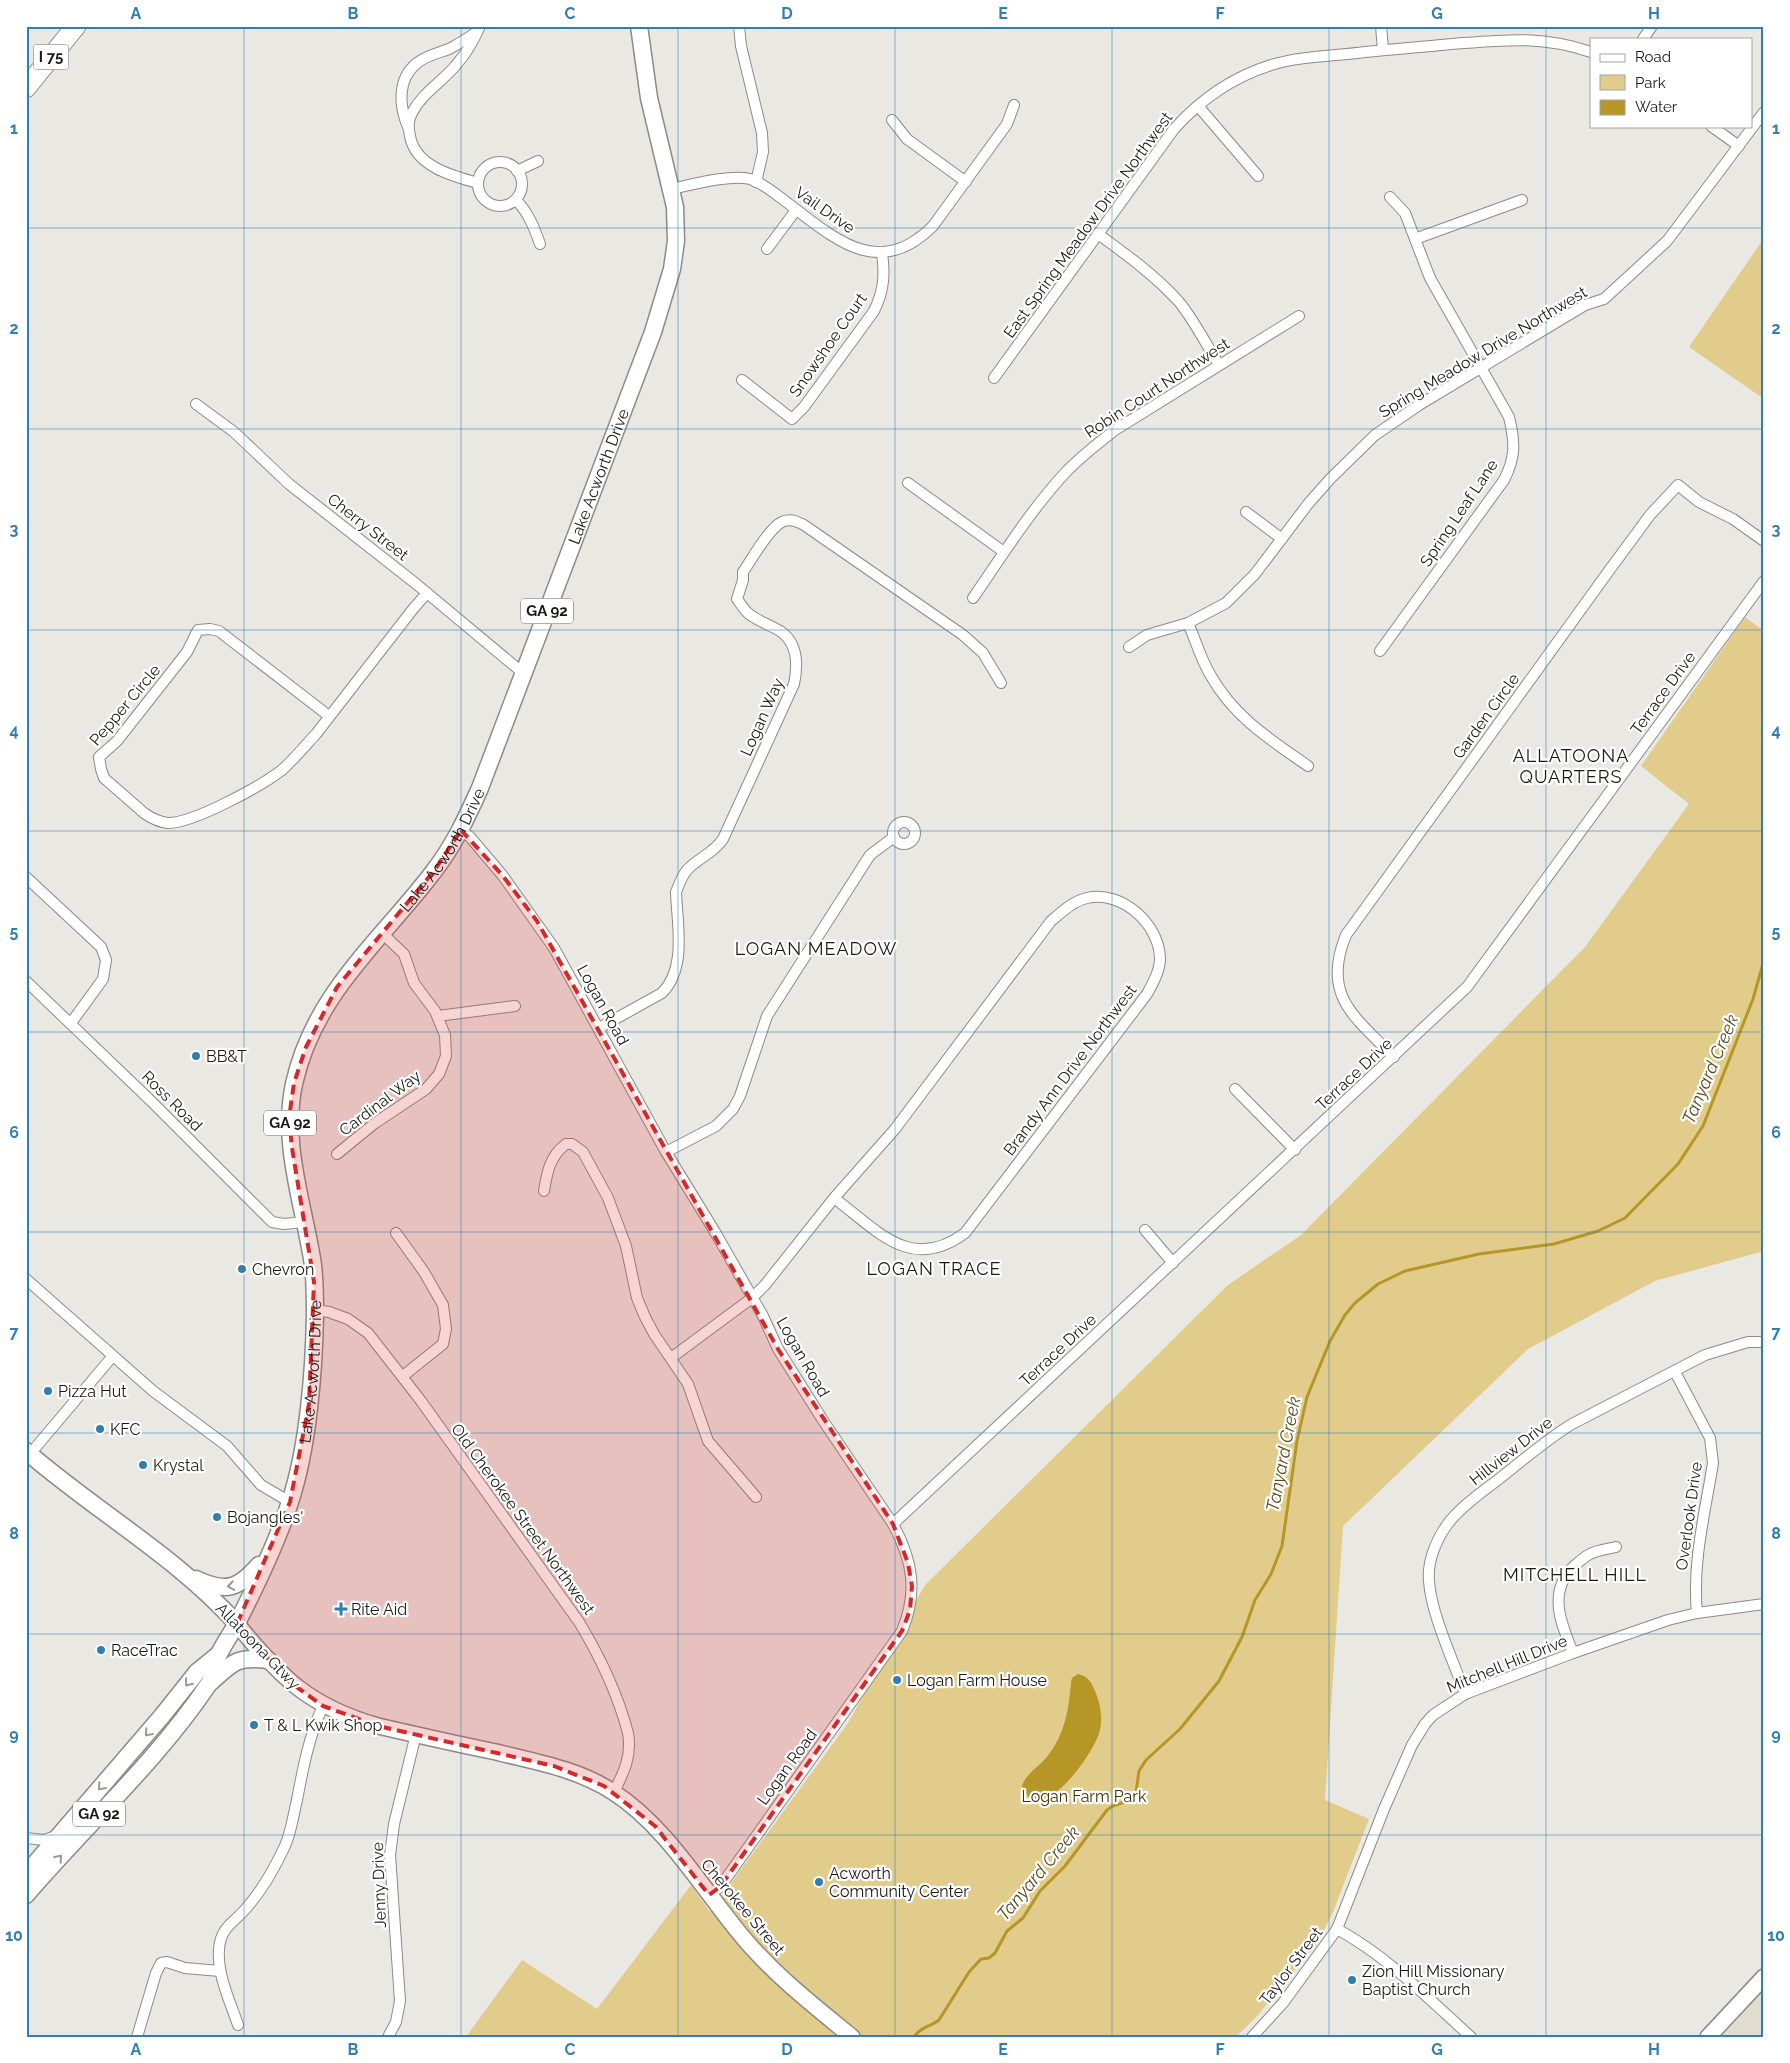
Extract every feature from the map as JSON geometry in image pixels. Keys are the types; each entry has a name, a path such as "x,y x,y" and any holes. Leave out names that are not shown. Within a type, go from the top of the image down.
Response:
{"highway":[{"name":"I 75","path":"26,88 76,26"}],"main road":[{"name":"Lake Acworth Drive","path":"26,1894 162,1744 211,1682 218,1655 237,1624 290,1502 298,1474 309,1404 315,1310 313,1268 297,1189 290,1133 289,1118 294,1083 306,1047 322,1012 337,987 434,871 461,830 480,788 666,295 676,241 674,207 649,98 640,26"},
{"name":"Allatoona Gtwy","path":"28,1453 57,1478 185,1574 218,1603 237,1624"},
{"path":"185,1574 206,1584 222,1587 234,1586 241,1584 268,1556"},
{"name":"Lake Acworth Drive","path":"26,1874 162,1716 197,1672 218,1655"},
{"path":"211,1682 229,1666 241,1659 268,1660"}],"street":[{"path":"739,26 741,46 762,133 763,152 756,182"},
{"path":"1381,26 1384,50"},
{"path":"1644,38 1652,26"},
{"path":"408,128 411,115 419,102 430,89 456,66 479,29"},
{"path":"478,183 440,170 418,155 411,142 401,107 401,96 408,74 417,62 459,44 479,29"},
{"name":"East Spring Meadow Drive Northwest","path":"994,378 1174,130 1198,106 1221,89 1248,74 1272,65 1303,59 1516,39 1552,41 1590,52"},
{"name":"Vail Drive","path":"671,189 715,180 742,178 756,182 845,244 872,252 882,252 910,245 933,226 1007,124 1014,105"},
{"path":"1198,106 1258,176"},
{"name":"Spring Meadow Drive Northwest","path":"1129,647 1147,635 1188,623 1226,603 1240,591 1330,479 1376,435 1419,405 1585,305 1604,299 1667,241 1764,112"},
{"path":"892,120 907,139 966,182"},
{"path":"1714,128 1739,146"},
{"path":"517,171 538,161"},
{"path":"496,162 510,164 517,171 521,179 522,188 516,200 504,206 492,204 482,198 478,189 478,183 483,170 496,162"},
{"name":"Spring Leaf Lane","path":"1380,651 1504,480 1511,467 1514,452 1514,437 1509,417 1430,278 1405,213 1390,197"},
{"path":"516,200 531,220 540,244"},
{"path":"1415,239 1522,200"},
{"path":"767,249 796,210"},
{"path":"1098,234 1142,266 1180,303 1190,316 1219,365"},
{"name":"Snowshoe Court","path":"742,380 792,419 804,407 874,311 881,298 884,283 882,252"},
{"name":"Robin Court Northwest","path":"973,598 1047,494 1089,450 1115,430 1299,316"},
{"name":"Cherry Street","path":"196,404 234,432 289,484 427,593 523,673"},
{"path":"908,483 1004,552"},
{"name":"Garden Circle","path":"1394,1057 1352,1014 1343,1000 1338,986 1337,973 1341,948 1346,935 1650,515 1678,485 1700,502 1733,518 1764,541"},
{"path":"1246,512 1282,539"},
{"name":"Logan Way","path":"599,1028 662,993 671,984 679,962 676,892 689,868 711,853 723,839 794,684 797,669 796,655 790,642 782,633 747,612 737,599 743,580 743,572 775,527 782,522 790,520 804,525 963,635 983,653 1001,683"},
{"name":"Terrace Drive","path":"893,1524 1295,1150 1467,987 1764,581"},
{"name":"Pepper Circle","path":"329,716 219,631 210,629 198,630 187,652 123,734 99,756 101,769 104,778 151,818 168,823 179,821 238,796 270,779 295,757 329,716 427,593"},
{"path":"1188,623 1211,676 1229,703 1257,730 1308,766"},
{"name":"Logan Road","path":"461,830 470,837 503,876 554,948 666,1152 715,1232 794,1373 893,1524 900,1538 908,1563 912,1586 910,1610 902,1631 720,1887 709,1895"},
{"path":"666,1152 716,1126 733,1109 740,1096 767,1016 775,1002 870,856 894,837"},
{"path":"26,877 101,947 106,960 102,979 72,1023"},
{"name":"Brandy Ann Drive Northwest","path":"671,1358 752,1298 777,1272 834,1198 895,1129 1052,921 1075,902 1096,898 1120,902 1133,909 1147,923 1160,957 1155,980 1147,994 965,1233 954,1242 936,1249 907,1248 885,1236 834,1198"},
{"name":"Cardinal Way","path":"337,1154 375,1123 426,1089 439,1074 446,1056 445,1035 438,1016 414,984 404,954 382,933"},
{"name":"Ross Road","path":"26,981 72,1023 272,1222 284,1224 304,1222"},
{"path":"438,1016 515,1006"},
{"path":"1235,1089 1295,1150"},
{"path":"544,1191 548,1167 555,1155 566,1144 578,1147 583,1152 608,1198 624,1239 638,1298 645,1317 688,1384 702,1429 708,1441 756,1497"},
{"path":"1145,1230 1173,1263"},
{"path":"396,1233 424,1272 444,1305 446,1329 443,1344 403,1376"},
{"path":"26,1279 153,1391 227,1446 261,1485 290,1502"},
{"name":"Old Cherokee Street Northwest","path":"315,1310 329,1312 358,1325 368,1334 403,1376 579,1622 590,1641 620,1707 630,1742 628,1759 614,1792"},
{"name":"Hillview Drive","path":"1465,1694 1432,1603 1429,1579 1432,1554 1449,1522 1469,1502 1556,1434 1572,1424 1705,1355 1748,1342 1764,1342"},
{"path":"28,1453 112,1356"},
{"name":"Overlook Drive","path":"1675,1372 1710,1438 1712,1449 1713,1463 1697,1564 1695,1591 1697,1613"},
{"path":"1573,1653 1564,1631 1559,1609 1560,1588 1569,1571 1590,1553 1616,1547"},
{"name":"Mitchell Hill Drive","path":"1337,1929 1384,1809 1412,1744 1433,1715 1465,1694 1573,1653 1668,1620 1697,1613 1764,1604"},
{"name":"Allatoona Gtwy","path":"237,1624 287,1680 323,1706 365,1723 554,1766 591,1780 614,1792"},
{"path":"238,2025 220,1971 219,1948 224,1931 231,1921 248,1907 285,1847 306,1754 315,1723 323,1706"},
{"name":"Jenny Drive","path":"389,2035 396,2022 400,2001 390,1855 394,1824 416,1734"},
{"name":"Cherokee Street","path":"614,1792 637,1809 655,1826 742,1937 773,1971 852,2037"},
{"path":"26,1838 44,1840 60,1835"},
{"name":"Taylor Street","path":"1252,2037 1296,1988 1337,1929 1353,1937 1383,1959 1470,2037"},
{"path":"138,2037 156,1973 161,1963 167,1962 185,1968 220,1971"},
{"path":"1708,2037 1764,1977"}],"highlighted area":[{"path":"461,830 503,876 537,921 778,1349 893,1524 908,1563 912,1586 910,1610 902,1631 720,1887 709,1895 655,1826 604,1786 554,1766 378,1726 323,1706 287,1680 237,1624 290,1502 309,1404 314,1282 292,1148 289,1118 294,1083 306,1047 337,987 434,871"}],"shaded area":[{"path":"1764,1971 1764,2037 1706,2037"}],"green space":[{"path":"1764,238 1764,399 1689,347"},
{"name":"Logan Farm Park","path":"1745,617 1764,631 1764,1251 1655,1281 1528,1349 1343,1526 1325,1800 1369,1819 1333,1912 1318,1942 1258,2015 1236,2037 466,2037 522,1960 597,2009 691,1885 710,1912 848,1723 925,1585 1228,1285 1301,1235 1585,947 1689,804 1641,766"}],"water":[{"path":"1078,1674 1084,1676 1092,1684 1099,1704 1101,1725 1097,1739 1084,1761 1066,1783 1047,1798 1038,1801 1032,1800 1022,1786 1026,1778 1045,1759 1057,1742 1067,1713 1072,1678"}],"waterway":[{"name":"Tanyard Creek","path":"914,2037 919,2031 939,2020 969,1972 981,1959 989,1958 995,1953 1007,1931 1023,1918 1040,1891 1065,1866 1107,1810 1130,1800 1136,1792 1139,1771 1146,1760 1180,1729 1219,1681 1242,1637 1255,1600 1271,1574 1282,1546 1297,1441 1307,1397 1330,1341 1345,1315 1355,1303 1378,1284 1405,1271 1479,1254 1554,1244 1598,1231 1625,1218 1678,1164 1703,1126 1753,999 1764,960"}],"place":[{"name":"BB&T","path":"196,1056"},
{"name":"Chevron","path":"242,1269"},
{"name":"Pizza Hut","path":"48,1391"},
{"name":"KFC","path":"100,1429"},
{"name":"Krystal","path":"143,1465"},
{"name":"Bojangles'","path":"217,1517"},
{"name":"Rite Aid","path":"341,1609"},
{"name":"RaceTrac","path":"101,1650"},
{"name":"Logan Farm House","path":"897,1680"},
{"name":"T & L Kwik Shop","path":"254,1725"},
{"name":"Acworth Community Center","path":"819,1882"},
{"name":"Zion Hill Missionary Baptist Church","path":"1352,1980"}],"district":[{"name":"ALLATOONA QUARTERS","path":"1571,765"},
{"name":"LOGAN MEADOW","path":"816,948"},
{"name":"LOGAN TRACE","path":"934,1268"},
{"name":"MITCHELL HILL","path":"1575,1574"}]}
